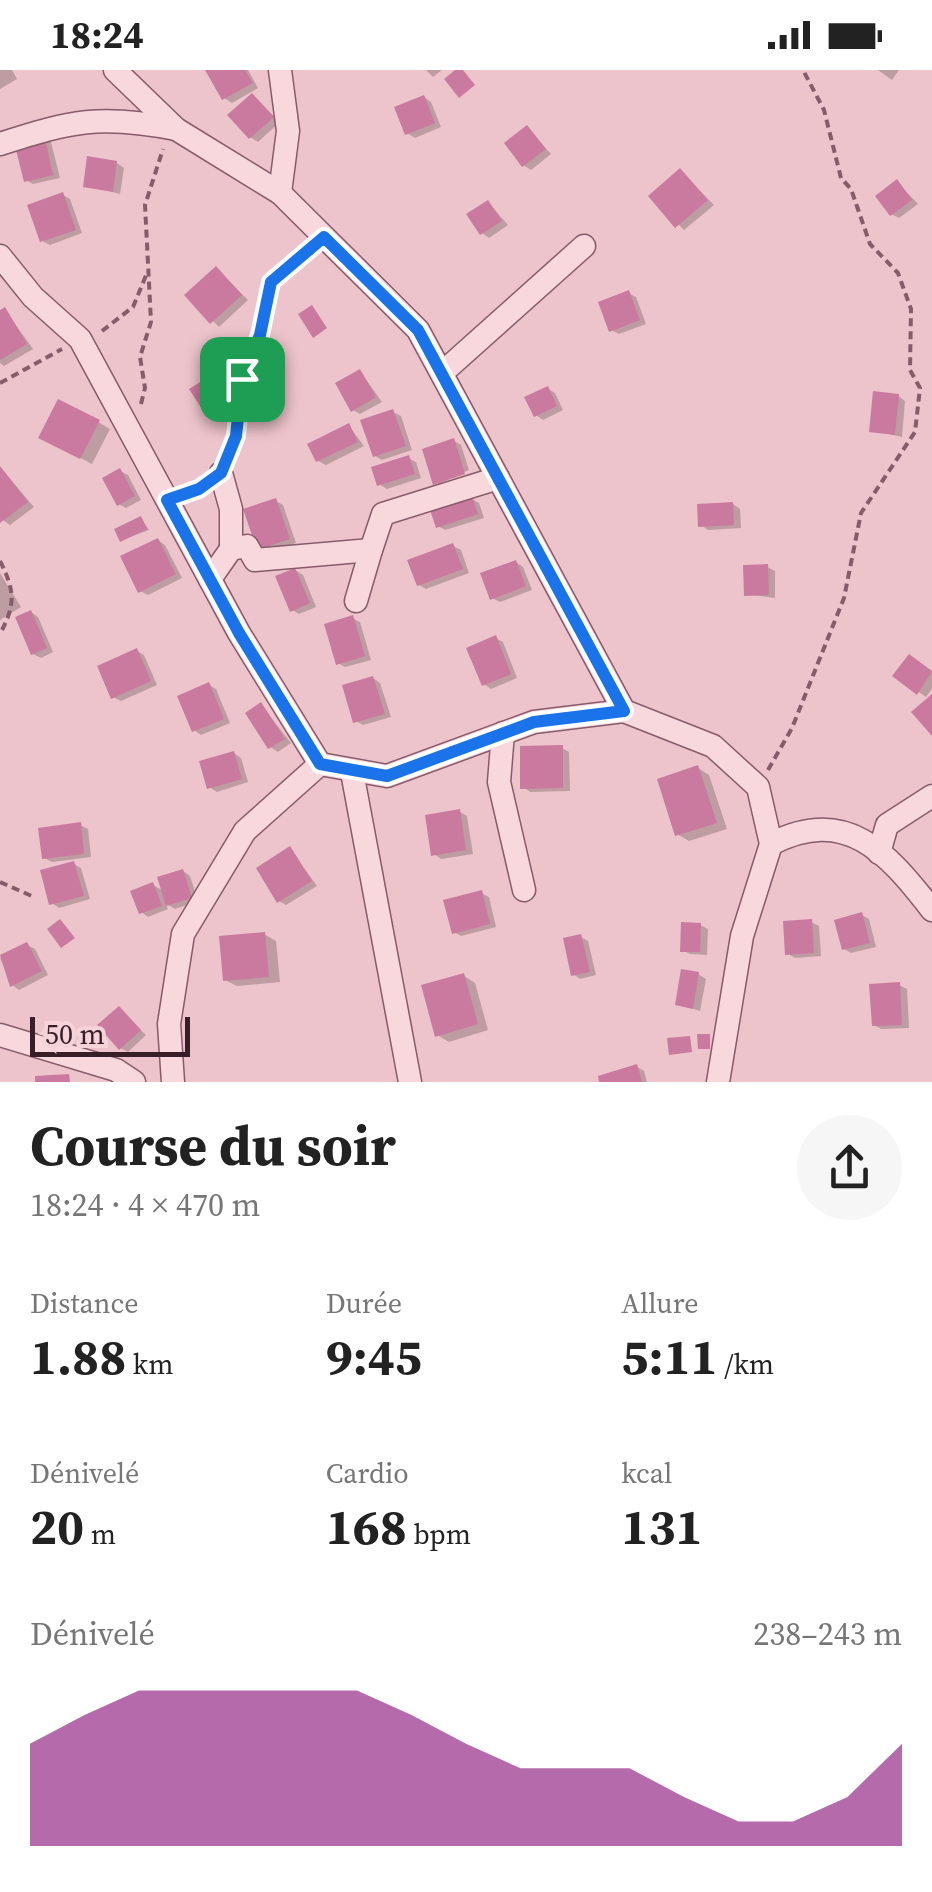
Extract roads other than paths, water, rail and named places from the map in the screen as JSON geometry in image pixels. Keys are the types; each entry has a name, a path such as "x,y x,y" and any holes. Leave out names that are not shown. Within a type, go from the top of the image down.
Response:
{"street":[{"path":"115,70 176,129 280,193 418,330 624,711"},
{"path":"280,70 288,130 280,193"},
{"path":"0,144 74,120 138,122 176,129"},
{"path":"442,373 584,246"},
{"path":"0,256 33,297 80,339 210,579 320,764 387,776 534,722 624,711 712,746 758,787 771,844 742,936 718,1082"},
{"path":"210,579 230,549 231,509 221,473"},
{"path":"356,601 382,514 498,478"},
{"path":"230,549 247,546 255,560 371,550"},
{"path":"502,733 500,782 524,890"},
{"path":"173,1082 169,1024 183,934 245,832 320,764"},
{"path":"352,772 410,1082"},
{"path":"878,853 887,824 932,796"},
{"path":"771,844 800,829 844,830 897,866 932,910"},
{"path":"0,1034 116,1070 134,1082"}]}
